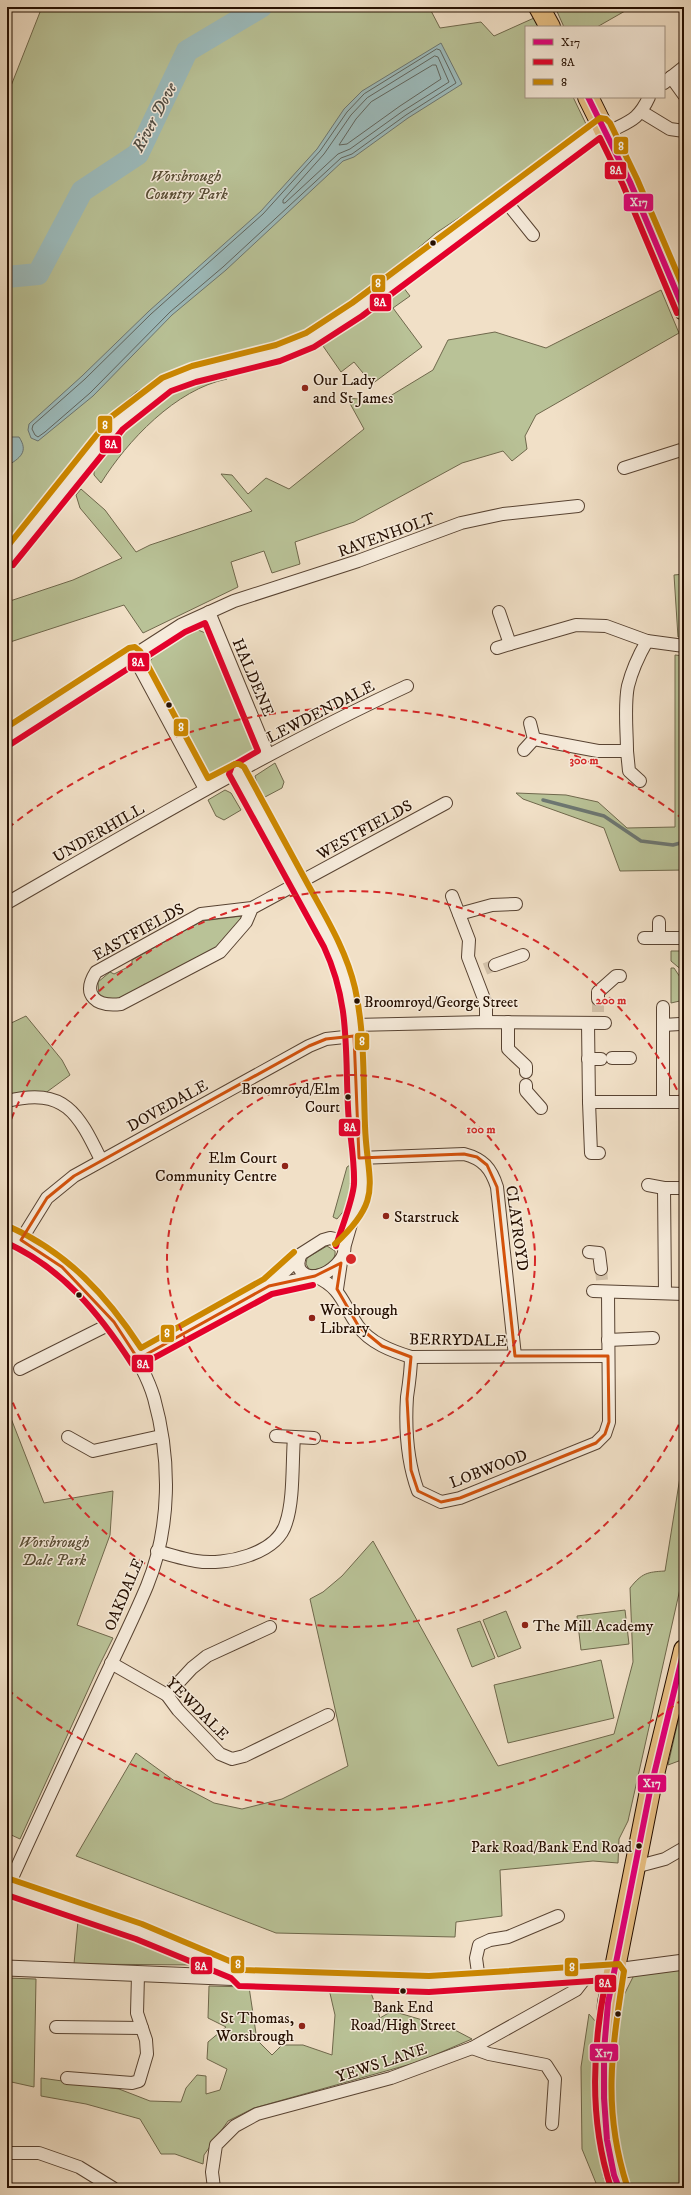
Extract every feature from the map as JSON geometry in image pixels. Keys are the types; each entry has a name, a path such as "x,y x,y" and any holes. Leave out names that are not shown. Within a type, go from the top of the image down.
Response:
{"highway":[{"path":"539,7 549,26"},
{"path":"589,98 630,182 684,310"},
{"path":"619,2188 614,2175 607,2140 604,2051 608,2003 616,1971 654,1772 684,1650"}],"main road":[{"path":"7,560 117,423 167,384 194,374 278,353 310,340 357,310 504,199 605,129"}],"street":[{"path":"684,67 667,80 684,94"},
{"path":"605,129 634,119 642,112 649,98"},
{"path":"642,112 670,129 684,131"},
{"path":"504,199 533,235"},
{"path":"624,468 684,449"},
{"name":"RAVENHOLT","path":"7,737 181,625 234,601 358,562 461,523 503,514 578,506"},
{"name":"HALDENE","path":"209,612 268,755"},
{"path":"499,612 510,644"},
{"path":"497,648 576,625 606,626 648,641 684,646"},
{"path":"640,781 629,770 627,752 628,688 634,666 648,641"},
{"path":"133,655 205,789"},
{"name":"LEWDENDALE","path":"205,789 336,719 407,686"},
{"path":"530,723 534,739"},
{"path":"534,739 598,751 627,752"},
{"path":"524,750 534,739"},
{"path":"237,772 342,967 350,997 354,1031 361,1194 352,1217 344,1248 345,1253 341,1262 337,1289"},
{"name":"UNDERHILL","path":"7,903 205,789"},
{"name":"WESTFIELDS","path":"298,884 446,803"},
{"name":"EASTFIELDS","path":"252,908 246,922 220,952 121,1004 108,1006 99,1003 92,996 90,981 96,972 201,914 252,908 298,884"},
{"path":"452,896 469,940 468,957 484,969 486,1022"},
{"path":"459,914 492,905 516,904"},
{"path":"659,922 659,938"},
{"path":"644,938 684,938"},
{"path":"484,969 523,955"},
{"path":"598,999 598,992 616,976 620,976"},
{"path":"663,1007 663,1102"},
{"name":"DOVEDALE","path":"21,1240 47,1198 74,1176 309,1046 326,1039 354,1031 486,1022 597,1020 588,1059"},
{"path":"508,1022 508,1049 526,1066 526,1072"},
{"path":"663,1025 680,1024"},
{"path":"600,1153 590,1153 588,1059 630,1058"},
{"path":"526,1085 526,1091 541,1108"},
{"path":"7,1101 31,1097 45,1097 63,1103 75,1114 101,1160"},
{"path":"589,1102 684,1102"},
{"name":"CLAYROYD","path":"359,1158 464,1154 477,1157 487,1165 497,1187 515,1356"},
{"path":"648,1185 664,1188 684,1188"},
{"path":"664,1188 665,1293"},
{"path":"330,1238 352,1217"},
{"name":"OAKDALE","path":"7,1234 21,1240 62,1267 84,1287 114,1322 138,1360 154,1397 167,1476 164,1523 158,1551 147,1585 8,1887"},
{"path":"138,1360 269,1286 298,1258 304,1250 325,1238 339,1241 344,1248"},
{"name":"LOBWOOD","path":"411,1357 407,1435 410,1470 418,1491 434,1500 441,1502 460,1498 596,1444 605,1434 609,1422 608,1340 601,1285 601,1255 599,1252 589,1252"},
{"path":"298,1258 298,1263 302,1272 313,1277"},
{"path":"269,1286 313,1277 341,1262"},
{"name":"BERRYDALE","path":"313,1277 337,1289 359,1327 369,1337 395,1352 411,1357 608,1356"},
{"path":"601,1285 684,1294"},
{"path":"20,1369 114,1322"},
{"path":"608,1340 653,1338"},
{"path":"68,1437 93,1451 161,1436"},
{"path":"276,1436 314,1438"},
{"path":"158,1551 197,1561 221,1560 241,1558 269,1546 278,1538 286,1524 289,1513 294,1437"},
{"path":"168,1696 192,1668 207,1656 270,1627"},
{"name":"YEWDALE","path":"111,1663 168,1696 178,1710 220,1754 232,1759 242,1756 328,1715"},
{"path":"635,1867 665,1860 684,1848"},
{"path":"8,1887 139,1932 236,1972 240,1978"},
{"path":"479,1980 476,1958 479,1945 490,1940 508,1937 558,1916"},
{"path":"7,1968 138,1975 387,1984 479,1980 616,1971 684,1962"},
{"name":"YEWS LANE","path":"214,2188 212,2172 216,2145 235,2126 257,2114 391,2078 472,2048 580,1986 585,1973"},
{"path":"67,2078 132,2083 139,2080 147,2054 146,2040 137,2013 138,1975"},
{"path":"56,2027 142,2028"},
{"path":"472,2048 489,2054 546,2065 555,2079 552,2124"},
{"path":"7,2153 39,2153 79,2167 113,2188"}],"highlighted area":[{"path":"354,1036 359,1158 464,1154 477,1157 487,1165 497,1187 515,1356 608,1356 609,1422 605,1434 596,1443 460,1498 441,1502 418,1491 411,1470 407,1399 411,1357 382,1346 359,1327 337,1289 341,1263 315,1276 269,1286 138,1359 114,1322 62,1267 21,1240 47,1198 74,1176 101,1160 309,1046 326,1039"}],"green space":[{"name":"Worsbrough Country Park","path":"42,7 429,7 440,28 481,22 494,36 534,18 538,26 525,26 525,98 573,98 586,124 529,171 436,233 355,302 305,334 173,372 136,392 112,413 7,547 7,96"},
{"path":"555,7 632,7 599,26 564,26"},
{"path":"403,287 410,296 393,308 422,347 372,384 354,362 341,372 323,346"},
{"path":"661,290 679,333 536,415 525,436 527,449 512,461 503,451 462,463 354,522 295,542 300,564 272,573 264,551 231,562 238,587 143,633 124,605 7,643 7,602 73,580 122,558 80,508 76,495 81,489 105,510 136,552 150,545 252,511 221,474 232,475 248,494 266,478 289,489 364,429 347,398 382,401 433,370 448,340 495,332 546,348"},
{"path":"222,372 227,379 208,385 189,394 172,405 155,419 124,450 101,483 94,475 98,458 134,419 147,409 175,392"},
{"path":"684,574 684,637 678,637 674,575"},
{"path":"198,630 208,634 214,641 254,738 256,753 251,759 216,777 206,775 193,758 147,669 150,661 161,649 175,640"},
{"path":"675,655 684,656 684,870 620,871 604,828 523,799 516,793 566,795 598,802 627,828 675,827"},
{"path":"275,763 284,782 282,788 265,797 258,788 255,776"},
{"path":"225,790 231,793 241,810 224,820 216,816 208,800"},
{"path":"242,916 243,920 231,935 214,950 189,961 189,964 149,987 145,984 123,997 124,1000 99,997 98,982 110,972 114,974 132,965 132,960 202,921"},
{"path":"671,951 684,951 684,972 671,961"},
{"path":"671,968 674,968 684,983 684,1000 671,1003"},
{"path":"26,1016 62,1060 70,1075 44,1094 7,1097 7,1025"},
{"path":"350,1165 352,1201 337,1219 333,1217 347,1167"},
{"path":"327,1246 335,1251 333,1259 322,1268 313,1270 309,1269 306,1264 307,1258"},
{"name":"Worsbrough Dale Park","path":"7,1408 44,1503 113,1491 110,1535 77,1625 113,1638 20,1839 7,1833"},
{"path":"684,1452 684,1571 628,1821 619,1839 618,1863 593,1861 500,1870 502,1916 456,1922 455,1937 276,1933 76,1856 136,1753 180,1785 214,1803 242,1809 282,1799 348,1766 310,1599 323,1592 342,1576 373,1541 498,1766 614,1734 633,1662 630,1588 645,1574 665,1571"},
{"path":"625,1610 629,1644 581,1650 577,1616"},
{"path":"506,1611 521,1648 498,1657 483,1620"},
{"path":"480,1621 495,1658 472,1667 457,1629"},
{"path":"601,1660 614,1718 508,1743 494,1685"},
{"path":"684,1695 684,1759 668,1765"},
{"path":"78,1921 197,1965 74,1964"},
{"path":"684,1965 684,2121 680,2123 684,2132 684,2188 631,2188 623,2171 616,2137 613,2049 617,2009 635,1973"},
{"path":"7,1978 36,1979 34,2087 7,2081"},
{"path":"209,1986 249,1987 257,2040 272,2055 282,2045 303,2045 332,2055 335,2015 329,1989 370,1990 380,2018 392,2011 453,2029 472,2039 418,2062 254,2108 228,2121 204,2155 203,2164 175,2154 161,2154 140,2119 86,2104 41,2096 41,2078 119,2089 150,2101 181,2102 186,2088 197,2075 206,2076 206,2094 220,2090 227,2069 207,2059 208,2042 226,2027 208,2018"},
{"path":"589,2014 596,2022 594,2051 612,2188 598,2188 582,2149 581,2067"}],"water":[{"path":"441,43 462,84 408,118 354,157 343,161 226,270 172,315 93,396 38,441 31,438 28,430 29,424 82,376 149,311 261,211 317,149 344,109 362,91"},
{"path":"11,437 19,437 22,442 23,451 16,460 7,466 7,441"}],"waterway":[{"name":"River Dove","path":"7,277 38,274 82,191 138,154 187,51 261,7"},
{"path":"543,800 604,816 641,841 673,845 684,842"}],"tunnel":[{"path":"485,969 495,965"},
{"path":"598,999 598,1012"},
{"path":"601,1269 602,1280"}],"transit line":[{"name":"X17","path":"588,98 630,182 684,310"},
{"name":"8","path":"7,547 111,417 162,378 192,366 276,345 306,333 352,303 600,118 606,119 610,123 637,179 684,289"},
{"name":"8A","path":"13,565 123,429 171,391 196,382 280,361 314,347 362,316 600,138 623,185 677,313"},
{"name":"8A","path":"11,744 185,632 205,623 258,751 232,766 229,774 324,947 338,987 345,1026 348,1108 354,1165 354,1184 349,1206 336,1246"},
{"name":"8","path":"7,727 129,648 135,647 140,651 208,778 235,764 239,764 244,767 341,946 355,988 362,1039 366,1146 370,1190 367,1202 361,1214 351,1228 335,1244"},
{"name":"8","path":"10,1227 31,1238 68,1263 100,1294 141,1348 264,1279 294,1252"},
{"name":"8A","path":"7,1243 46,1266 78,1294 93,1310 132,1364 137,1367 272,1294 313,1285"},
{"name":"X17","path":"619,2188 614,2175 607,2140 604,2098 604,2051 608,2003 650,1791 684,1650"},
{"name":"8","path":"10,1879 142,1924 239,1965 244,1970 429,1976 619,1964 624,1971 613,2053 612,2104 614,2130 619,2158 627,2186"},
{"name":"8A","path":"7,1895 136,1939 231,1978 239,1986 429,1992 606,1980 598,2032 595,2085 599,2137 611,2188"}],"place":[{"name":"Our Lady and St James","path":"305,388"},
{"name":"Broomroyd/George Street","path":"357,1001"},
{"name":"Broomroyd/Elm Court","path":"348,1097"},
{"name":"Elm Court Community Centre","path":"285,1166"},
{"name":"Starstruck","path":"386,1216"},
{"name":"Worsbrough Library","path":"312,1318"},
{"name":"The Mill Academy","path":"525,1625"},
{"name":"Park Road/Bank End Road","path":"639,1846"},
{"name":"Bank End Road/High Street","path":"403,1991"},
{"name":"St Thomas, Worsbrough","path":"302,2026"}]}
